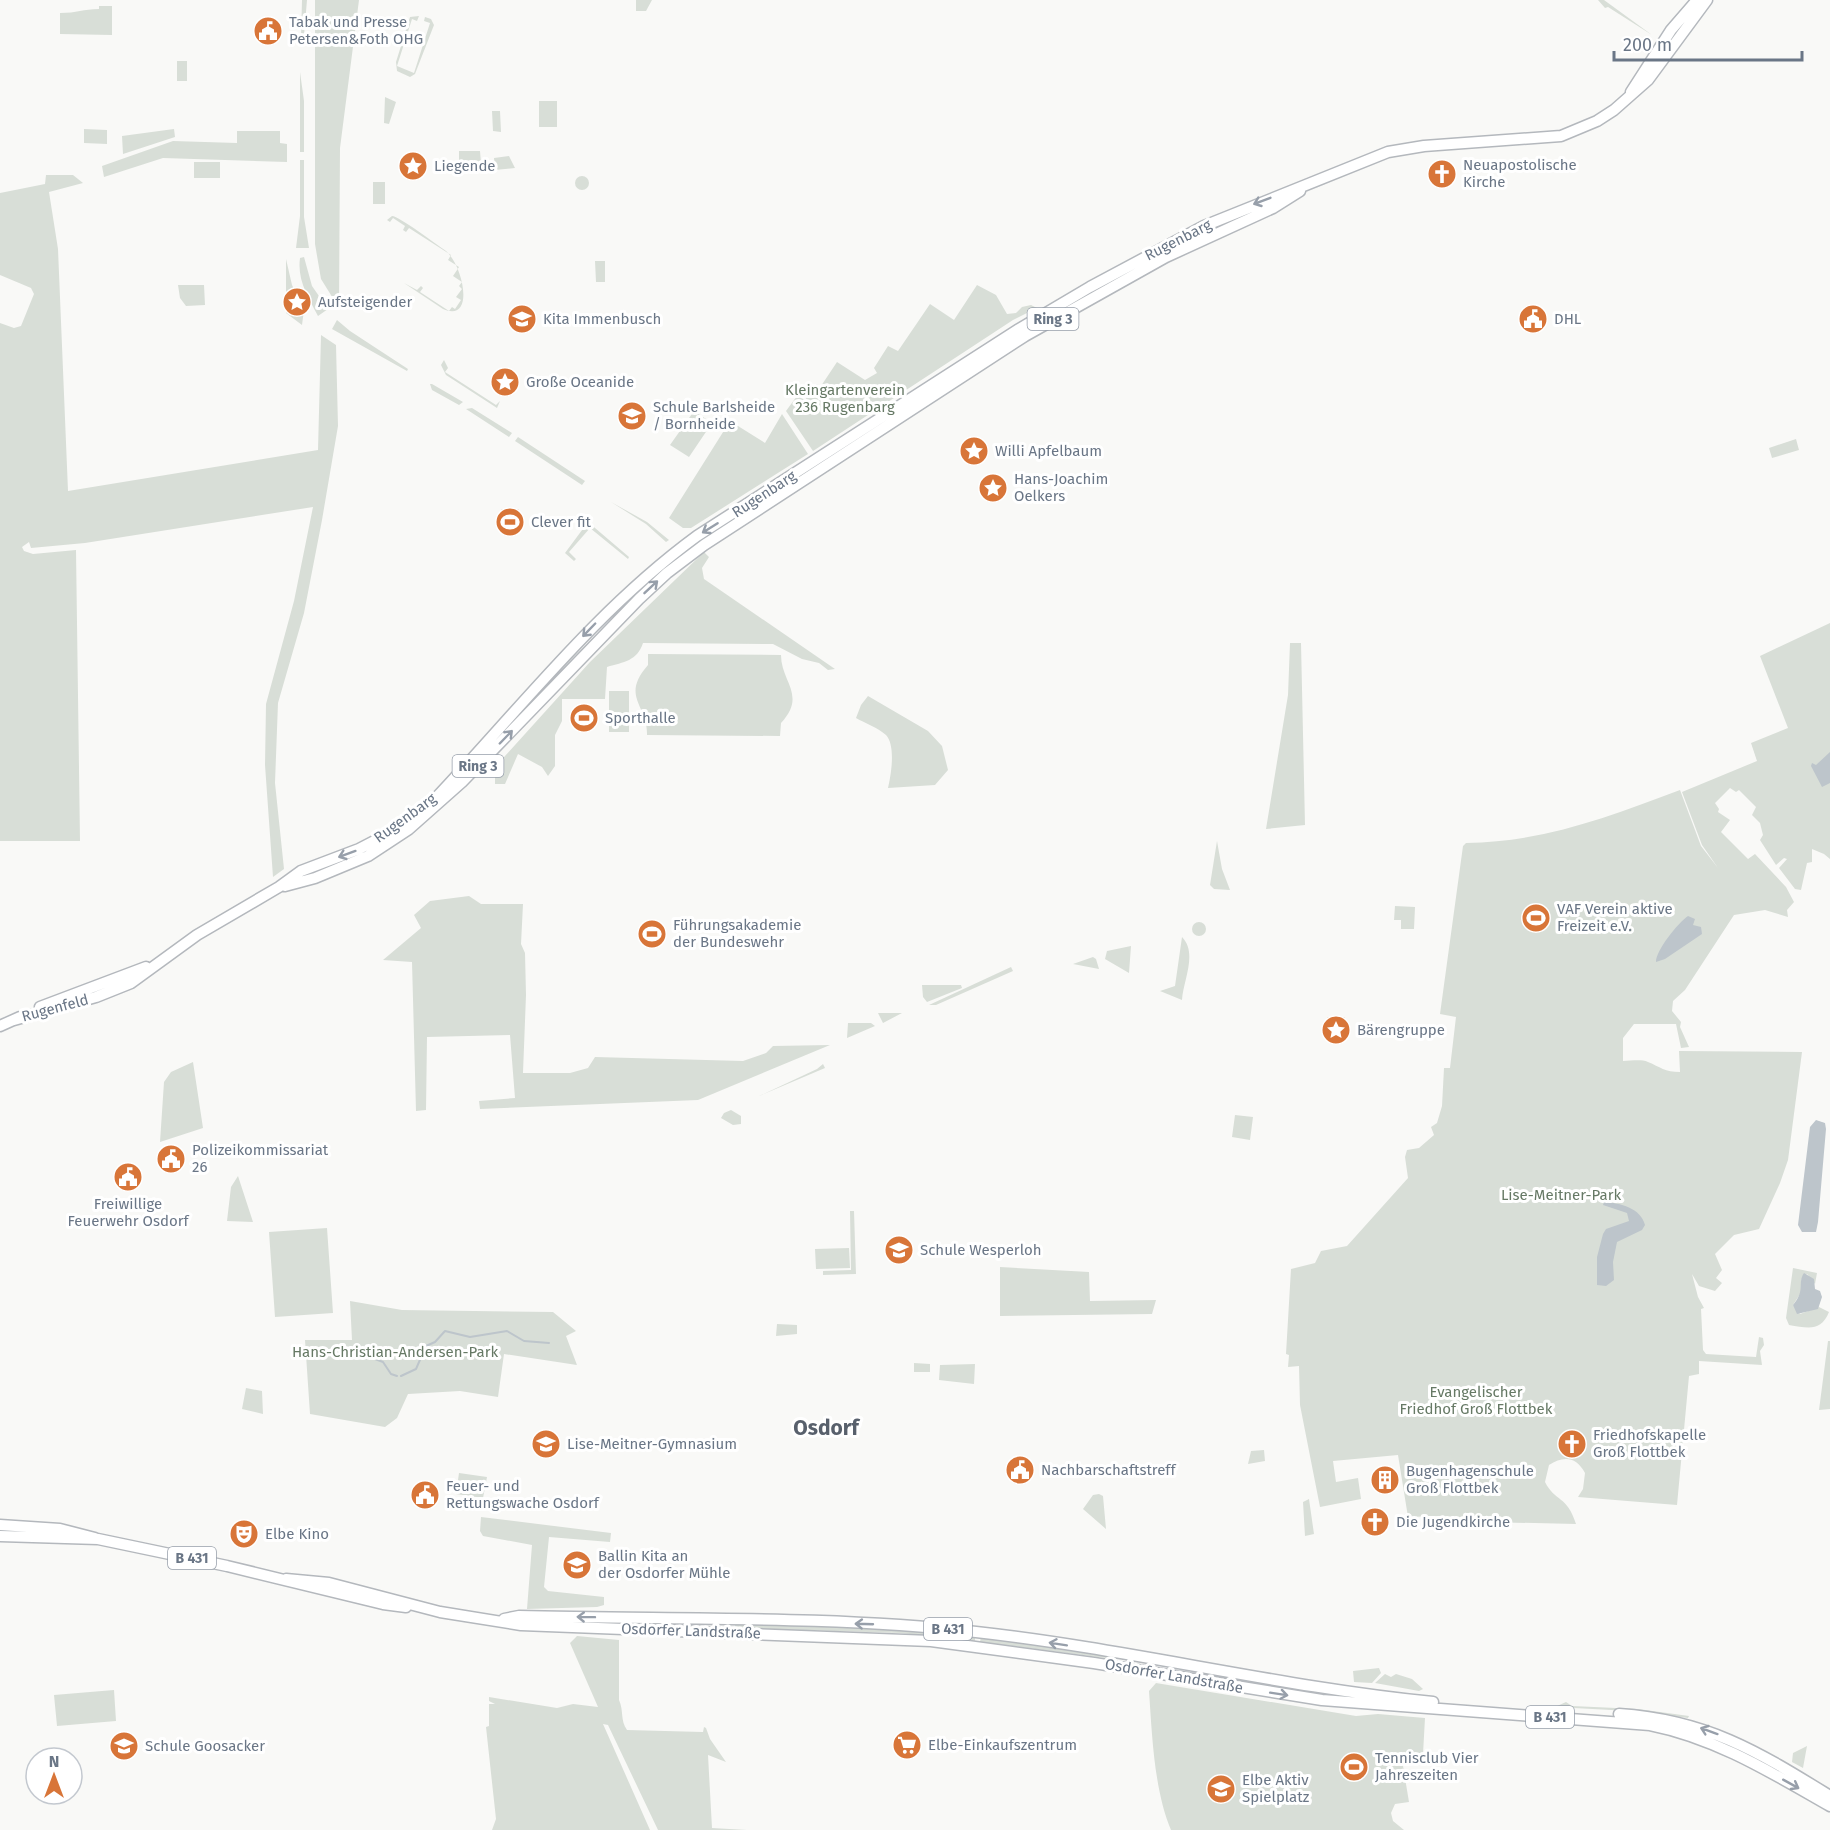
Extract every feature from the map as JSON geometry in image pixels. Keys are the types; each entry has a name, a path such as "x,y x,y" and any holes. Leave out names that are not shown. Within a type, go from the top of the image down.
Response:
{"main road":[{"name":"Rugenbarg","path":"1629,94 1639,75 1671,30 1697,0"},
{"name":"Rugenbarg","path":"94,992 154,964 301,872 386,835 434,800 596,623 677,553 958,367 1090,287 1204,226 1255,203 1312,183 1372,157 1397,150 1562,136 1610,114 1629,94 1648,80 1707,0"},
{"name":"Rugenbarg","path":"279,887 340,868 368,856 409,830 439,805 667,573 692,554 1025,336 1167,256 1273,208 1312,183"},
{"path":"667,573 677,553 692,554"},
{"name":"Rugenfeld","path":"0,1026 94,992"},
{"name":"Osdorfer Landstraße","path":"0,1525 60,1529 86,1533 98,1539"},
{"name":"Osdorfer Landstraße","path":"0,1536 98,1539 286,1579 383,1604 418,1607 549,1627 907,1639 971,1645 1322,1700 1621,1721 1670,1729 1732,1752 1830,1806"},
{"name":"Osdorfer Landstraße","path":"501,1619 519,1616 708,1619 915,1626 1006,1636 1385,1698 1622,1714 1672,1720 1706,1729 1739,1743 1830,1796"},
{"name":"B 431","path":"1201,1681 1230,1673"}],"green space":[{"path":"302,0 307,0 304,35 301,37"},
{"path":"315,0 359,0 340,148 339,308 321,279 315,244"},
{"path":"636,0 652,0 646,11 636,11"},
{"path":"1598,0 1604,0 1652,35 1608,7 1605,8"},
{"path":"99,6 112,6 112,35 60,34 60,13 99,9"},
{"path":"419,16 417,21 412,19 397,66 414,73 430,23 424,21 425,17 431,19 434,25 415,74 410,77 397,71 396,62 410,17"},
{"path":"177,61 187,61 187,81 177,81"},
{"path":"300,72 304,101 304,152 300,152"},
{"path":"385,97 396,102 389,124 384,123"},
{"path":"539,101 557,101 557,127 539,127"},
{"path":"492,111 500,111 501,132 493,131"},
{"path":"84,129 107,130 107,144 84,143"},
{"path":"174,129 175,137 123,154 122,136"},
{"path":"237,131 280,131 280,143 287,144 287,162 163,158 104,177 102,166 173,141 237,143"},
{"path":"459,151 480,151 481,163 459,163"},
{"path":"509,156 515,168 495,170 494,158"},
{"path":"300,160 304,160 304,217 309,248 296,248 300,216"},
{"path":"194,162 220,162 220,178 194,178"},
{"path":"46,175 73,175 83,183 49,192 58,249 68,491 318,450 321,335 336,345 338,426 304,613 278,703 275,783 284,869 273,877 265,765 266,704 294,601 313,507 85,543 31,548 29,542 22,547 24,551 33,554 76,550 80,841 0,841 0,323 14,328 21,326 34,294 31,288 0,275 0,193 45,184"},
{"path":"582,176 587,178 589,183 587,188 582,190 577,188 575,183 577,178"},
{"path":"373,182 385,182 385,204 373,204"},
{"path":"392,216 410,225 447,253 409,228 406,232 403,230 405,226 393,218 390,222 387,220"},
{"path":"304,257 312,286 328,309 318,316 307,295 300,274 300,258"},
{"path":"286,259 292,285 304,310 302,325 286,313"},
{"path":"595,261 605,261 605,282 596,282"},
{"path":"458,269 461,280 462,282 453,276"},
{"path":"462,282 463,301 460,308 453,311 449,310 452,307 455,309 461,300 456,297 462,289 459,286"},
{"path":"404,283 417,290 421,286 423,288 420,292 447,310"},
{"path":"178,285 204,285 205,305 186,306 180,298"},
{"name":"Kleingartenverein 236 Rugenbarg","path":"977,285 996,295 1007,314 1016,313 1022,307 1031,305 1037,308 1013,320 813,451 786,411 797,396 805,400 816,384 821,386 837,362 865,380 877,373 874,368 888,346 898,351 930,304 954,320"},
{"path":"337,320 408,369 407,371 332,329"},
{"path":"444,360 448,368 445,372 496,405 500,401 497,408 446,375 441,365"},
{"path":"430,384 463,402 459,405 432,390"},
{"path":"472,408 512,433 509,437 466,409"},
{"path":"694,411 712,423 689,457 670,445"},
{"name":"Kleingartenverein 236 Rugenbarg","path":"782,414 808,454 691,528 683,528 669,518 730,421 765,443"},
{"path":"518,437 585,481 582,485 515,441"},
{"path":"1796,439 1799,450 1772,458 1769,448"},
{"path":"611,502 647,522 669,540 666,542 646,524"},
{"path":"588,522 629,557 628,559 590,528 569,552 576,559 574,561 565,553"},
{"path":"704,552 709,557 702,568 704,579 835,669 828,670 819,663 802,659 773,644 643,643 633,657 607,667 605,699 562,699 562,721 555,735 555,766 548,776 542,767 518,754 505,784 495,784 495,767 590,662"},
{"path":"617,609 501,737 485,752 552,673"},
{"path":"1830,623 1830,859 1812,849 1812,862 1807,863 1801,890 1795,889 1779,868 1787,859 1784,858 1776,865 1760,840 1763,835 1760,823 1752,815 1756,807 1739,790 1736,792 1730,788 1715,803 1719,809 1718,812 1730,820 1721,832 1748,859 1755,854 1786,887 1794,902 1787,910 1788,917 1765,910 1734,915 1685,990 1673,1001 1672,1011 1681,1022 1680,1027 1689,1047 1681,1048 1676,1024 1634,1024 1623,1038 1623,1061 1645,1061 1675,1072 1680,1072 1679,1051 1802,1052 1788,1160 1759,1229 1734,1235 1715,1254 1722,1270 1716,1278 1722,1283 1715,1291 1699,1286 1692,1274 1698,1297 1704,1308 1701,1309 1703,1350 1706,1354 1756,1357 1759,1337 1763,1338 1764,1345 1760,1351 1762,1365 1699,1361 1699,1374 1689,1376 1677,1505 1578,1497 1583,1489 1585,1473 1578,1463 1564,1459 1549,1465 1545,1482 1569,1508 1576,1524 1442,1521 1440,1516 1408,1517 1398,1455 1333,1461 1336,1482 1358,1478 1361,1499 1320,1507 1300,1405 1299,1366 1288,1367 1289,1355 1286,1354 1291,1269 1315,1263 1321,1251 1347,1246 1408,1178 1405,1157 1407,1150 1419,1148 1434,1135 1431,1127 1437,1123 1442,1106 1444,1068 1450,1068 1456,1017 1440,1014 1463,846 1466,843 1495,842 1549,833 1627,810 1680,790 1701,846 1718,868 1702,845 1682,792 1757,761 1751,743 1788,728 1760,656"},
{"path":"1290,643 1301,643 1305,825 1266,829 1288,695"},
{"path":"648,654 781,655 782,665 791,689 792,704 781,723 780,736 647,735 644,716 637,701 636,685 648,665"},
{"path":"609,691 629,691 629,732 609,732"},
{"path":"868,696 928,731 942,746 948,770 935,785 888,788 892,761 889,740 879,730 856,718 861,705"},
{"path":"1217,841 1222,869 1230,890 1214,889 1210,885"},
{"path":"469,896 481,904 523,904 521,944 525,953 526,995 523,1073 570,1073 588,1068 595,1057 743,1061 766,1053 773,1046 830,1045 698,1100 480,1109 479,1101 515,1098 510,1035 427,1037 426,1110 416,1111 412,962 383,960 421,928 414,915 430,901"},
{"path":"1395,906 1415,907 1414,929 1401,929 1401,920 1394,920"},
{"path":"1199,922 1204,924 1206,929 1204,934 1199,936 1194,934 1192,929 1194,924"},
{"path":"1182,937 1187,944 1189,959 1182,1000 1160,991 1175,986"},
{"path":"1131,946 1129,973 1105,959 1107,951"},
{"path":"1093,957 1099,969 1073,964"},
{"path":"1011,967 1013,971 936,1005 929,1005"},
{"path":"922,985 961,985 962,988 927,1002 923,997"},
{"path":"878,1013 902,1013 883,1023"},
{"path":"848,1023 871,1023 875,1026 847,1038"},
{"path":"193,1062 203,1128 160,1142 164,1082 171,1072"},
{"path":"823,1064 825,1068 757,1097 817,1069"},
{"path":"731,1110 741,1116 741,1124 733,1125 721,1118 724,1113"},
{"path":"1235,1115 1253,1117 1250,1140 1232,1137"},
{"path":"238,1176 253,1222 227,1221 231,1187"},
{"path":"850,1211 854,1211 856,1274 823,1275 823,1271 851,1270"},
{"path":"327,1228 333,1313 275,1317 269,1232"},
{"path":"849,1248 850,1268 816,1269 815,1249"},
{"path":"1000,1267 1089,1272 1090,1301 1156,1300 1152,1314 1000,1316"},
{"path":"1793,1268 1817,1273 1815,1284 1807,1274 1801,1280 1802,1291 1793,1305 1800,1314 1819,1307 1829,1312 1818,1326 1789,1325 1786,1318"},
{"name":"Hans-Christian-Andersen-Park","path":"350,1301 402,1310 553,1312 576,1331 566,1336 577,1365 504,1354 498,1397 460,1391 408,1394 397,1418 385,1427 310,1414 305,1340 352,1340"},
{"path":"777,1324 797,1325 797,1334 776,1336"},
{"path":"1828,1341 1830,1341 1830,1409 1819,1410"},
{"path":"914,1363 930,1364 930,1372 914,1372"},
{"path":"975,1364 974,1384 939,1380 940,1365"},
{"path":"246,1388 262,1391 263,1414 242,1409"},
{"path":"1264,1450 1265,1461 1248,1464 1251,1451"},
{"path":"459,1473 487,1477 483,1498 456,1494"},
{"path":"1093,1495 1103,1496 1106,1529 1083,1509"},
{"path":"1309,1499 1314,1534 1305,1536 1303,1502"},
{"path":"481,1517 611,1533 610,1542 549,1537 544,1587 548,1591 604,1597 604,1605 527,1609 532,1545 483,1536 480,1531"},
{"path":"735,1624 900,1629 975,1635 975,1641 900,1633 735,1628"},
{"path":"577,1636 619,1640 619,1700 627,1730 703,1732 704,1727 706,1728 710,1739 726,1762 708,1755 712,1828 747,1830 658,1830 608,1725 603,1724 650,1830 492,1830 496,1819 486,1727 489,1726 489,1704 495,1704 489,1701 489,1697 557,1708 573,1704 598,1707 570,1643"},
{"path":"981,1636 1114,1657 1114,1659 980,1642"},
{"path":"1379,1668 1381,1673 1372,1683 1354,1682 1353,1671"},
{"path":"1385,1674 1391,1677 1396,1674 1412,1679 1423,1689 1419,1691 1375,1683"},
{"path":"1156,1683 1356,1716 1378,1714 1425,1718 1423,1754 1401,1754 1409,1802 1395,1804 1391,1813 1393,1821 1404,1830 1171,1830 1157,1780 1153,1743 1149,1691"},
{"path":"114,1690 116,1721 57,1726 54,1695"},
{"path":"1566,1702 1572,1706 1638,1709 1689,1716 1688,1718 1630,1711 1555,1707"},
{"path":"1807,1746 1803,1768 1792,1762 1793,1753"}],"shaded area":[{"path":"1830,752 1830,783 1822,787 1811,766 1812,763 1816,765"},
{"path":"1688,916 1695,919 1693,925 1701,927 1702,934 1665,959 1656,962 1668,937"},
{"path":"1816,1120 1825,1123 1826,1129 1818,1222 1816,1232 1802,1232 1798,1225 1810,1127"},
{"path":"1604,1202 1629,1208 1639,1214 1645,1225 1642,1230 1617,1242 1613,1262 1614,1280 1606,1286 1597,1285 1597,1257 1603,1234 1606,1229 1629,1221 1627,1213 1603,1205"},
{"path":"1804,1273 1814,1279 1815,1289 1820,1291 1822,1297 1818,1309 1797,1314 1793,1305 1799,1295"}],"waterway":[{"path":"401,1376 416,1369 426,1346 435,1342 445,1331 470,1337 507,1331 524,1341 549,1343"},
{"path":"367,1356 383,1362 391,1374 397,1376"}],"place":[{"name":"Tabak und Presse Petersen&Foth OHG","path":"268,31"},
{"name":"Liegende","path":"413,166"},
{"name":"Neuapostolische Kirche","path":"1442,174"},
{"name":"Aufsteigender","path":"297,302"},
{"name":"Kita Immenbusch","path":"522,319"},
{"name":"DHL","path":"1533,319"},
{"name":"Große Oceanide","path":"505,382"},
{"name":"Schule Barlsheide / Bornheide","path":"632,416"},
{"name":"Willi Apfelbaum","path":"974,451"},
{"name":"Hans-Joachim Oelkers","path":"993,488"},
{"name":"Clever fit","path":"510,522"},
{"name":"Sporthalle","path":"584,718"},
{"name":"VAF Verein aktive Freizeit e.V.","path":"1536,918"},
{"name":"Führungsakademie der Bundeswehr","path":"652,934"},
{"name":"Bärengruppe","path":"1336,1030"},
{"name":"Polizeikommissariat 26","path":"171,1159"},
{"name":"Freiwillige Feuerwehr Osdorf","path":"128,1177"},
{"name":"Schule Wesperloh","path":"899,1250"},
{"name":"Lise-Meitner-Gymnasium","path":"546,1444"},
{"name":"Friedhofskapelle Groß Flottbek","path":"1572,1444"},
{"name":"Nachbarschaftstreff","path":"1020,1470"},
{"name":"Bugenhagenschule Groß Flottbek","path":"1385,1480"},
{"name":"Feuer- und Rettungswache Osdorf","path":"425,1495"},
{"name":"Die Jugendkirche","path":"1375,1522"},
{"name":"Elbe Kino","path":"244,1534"},
{"name":"Ballin Kita an der Osdorfer Mühle","path":"577,1565"},
{"name":"Elbe-Einkaufszentrum","path":"907,1745"},
{"name":"Schule Goosacker","path":"124,1746"},
{"name":"Tennisclub Vier Jahreszeiten","path":"1354,1767"},
{"name":"Elbe Aktiv Spielplatz","path":"1221,1789"}],"district":[{"name":"Osdorf","path":"826,1428"}],"park label":[{"name":"Lise-Meitner-Park","path":"1561,1195"},
{"name":"Evangelischer Friedhof Groß Flottbek","path":"1476,1400"}]}
